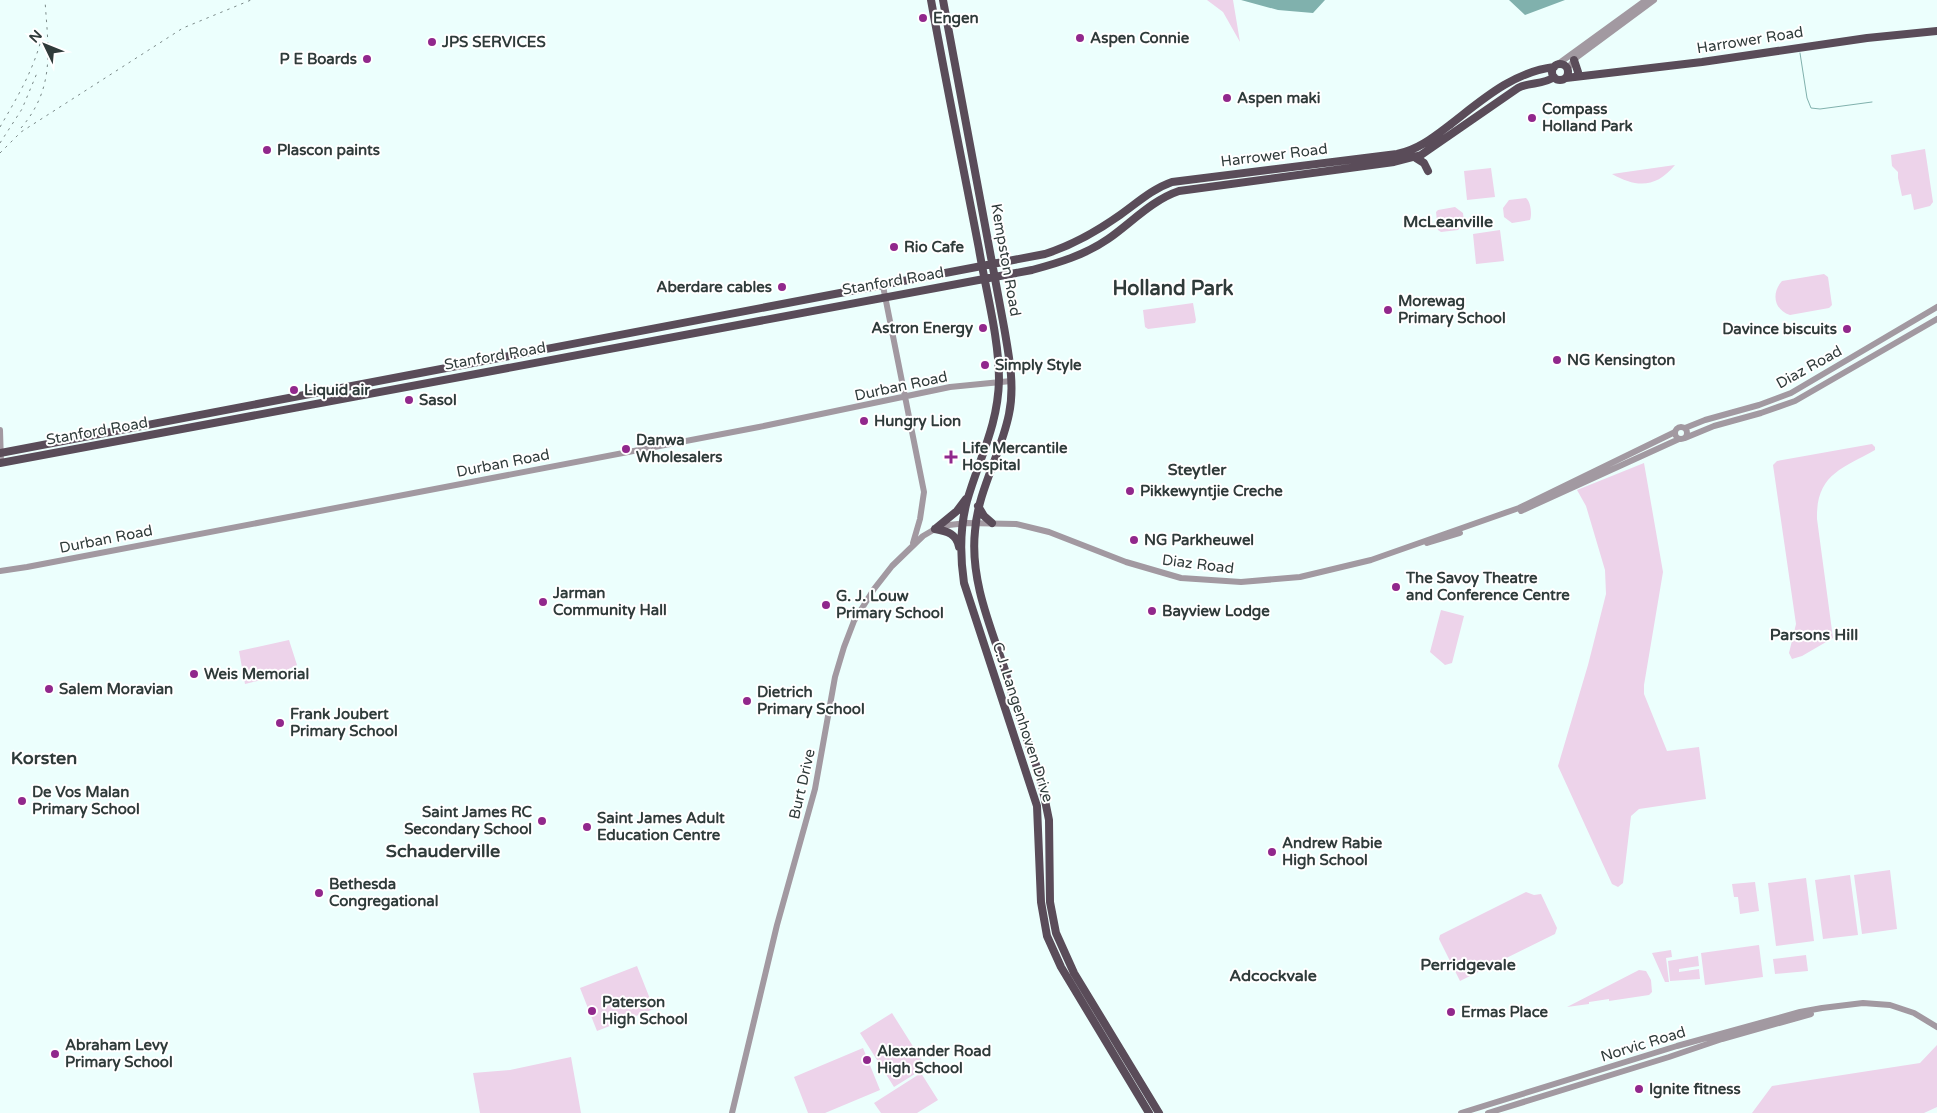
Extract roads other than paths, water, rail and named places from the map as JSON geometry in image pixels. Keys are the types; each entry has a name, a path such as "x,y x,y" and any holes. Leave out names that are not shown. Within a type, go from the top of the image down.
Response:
{"main road":[{"name":"Kempston Road","path":"931,0 995,339 998,382 996,406 989,439 971,488 962,524"},
{"name":"Kempston Road","path":"943,0 993,264 1011,381 1011,403 1005,430 978,506 975,524"},
{"name":"Harrower Road","path":"1568,73 1937,27"},
{"name":"Harrower Road","path":"1568,73 1702,62 1858,39 1937,31"},
{"path":"1574,60 1578,72"},
{"path":"1563,64 1568,73 1561,80 1554,77 1552,72 1556,65 1563,64"},
{"name":"Harrower Road","path":"993,264 1045,254 1079,241 1096,232 1154,190 1172,182 1412,150 1438,134 1511,81 1533,71 1556,65"},
{"name":"Harrower Road","path":"995,277 1032,270 1086,252 1106,240 1160,200 1179,191 1416,158 1518,88 1548,81 1554,77"},
{"path":"1416,158 1424,163 1428,171"},
{"path":"1320,163 1321,172"},
{"name":"Stanford Road","path":"1,452 993,264"},
{"path":"997,289 1001,280 1026,274 1032,270"},
{"name":"Stanford Road","path":"1,463 995,277"},
{"path":"935,529 957,511 971,488"},
{"path":"978,506 984,516 992,523"},
{"name":"C.J. Langenhoven Drive","path":"962,524 962,567 968,598 992,664 1037,806 1041,902 1047,936 1061,967 1149,1113"},
{"name":"C.J. Langenhoven Drive","path":"975,524 974,558 979,591 1040,776 1047,805 1050,840 1050,902 1056,933 1074,973 1159,1113"},
{"path":"935,529 950,532 957,539 962,567"}],"street":[{"path":"1556,65 1646,0"},
{"path":"1568,73 1574,60 1654,0"},
{"path":"883,286 924,492 916,535 911,546"},
{"name":"Diaz Road","path":"1686,428 1705,420 1758,405 1790,393 1937,307"},
{"name":"Diaz Road","path":"975,524 1016,524 1033,527 1126,562 1182,578 1228,582 1259,582 1320,574 1436,541 1526,509 1714,426 1761,413 1795,400 1937,318"},
{"name":"Durban Road","path":"0,570 28,567 759,427 950,387 1011,381"},
{"path":"1686,428 1688,434 1682,439 1676,438 1674,429 1686,428"},
{"name":"Diaz Road","path":"1421,544 1437,536 1519,508 1666,437 1674,429"},
{"path":"0,430 1,463"},
{"name":"Burt Drive","path":"732,1113 776,925 815,789 840,660 848,635 862,608 884,576 911,546 935,529 962,524 975,524"},
{"name":"Norvic Road","path":"1461,1113 1677,1046 1800,1012 1863,1003 1890,1005 1914,1013 1937,1027"},
{"name":"Norvic Road","path":"1488,1113 1722,1039 1834,1007"}],"water":[{"path":"1241,0 1325,0 1313,13 1278,10"},
{"path":"1509,0 1565,0 1525,15"}],"waterway":[{"path":"1800,53 1807,98 1811,108 1820,109 1872,102"}],"railway":[{"path":"21,128 40,98 45,82 48,51 45,0"},
{"path":"0,153 21,132 183,28 251,0"},
{"path":"0,127 31,70 43,32"},
{"path":"0,143 22,109 37,73"}],"place":[{"name":"Engen","path":"923,18"},
{"name":"Aspen Connie","path":"1080,38"},
{"name":"JPS SERVICES","path":"432,42"},
{"name":"P E Boards","path":"367,59"},
{"name":"Aspen maki","path":"1227,98"},
{"name":"Compass Holland Park","path":"1532,118"},
{"name":"Plascon paints","path":"267,150"},
{"name":"Rio Cafe","path":"894,247"},
{"name":"Aberdare cables","path":"782,287"},
{"name":"Morewag Primary School","path":"1388,310"},
{"name":"Astron Energy","path":"983,328"},
{"name":"Davince biscuits","path":"1847,329"},
{"name":"NG Kensington","path":"1557,360"},
{"name":"Simply Style","path":"985,365"},
{"name":"Liquid air","path":"294,390"},
{"name":"Sasol","path":"409,400"},
{"name":"Hungry Lion","path":"864,421"},
{"name":"Danwa Wholesalers","path":"626,449"},
{"name":"Life Mercantile Hospital","path":"951,457"},
{"name":"Pikkewyntjie Creche","path":"1130,491"},
{"name":"NG Parkheuwel","path":"1134,540"},
{"name":"The Savoy Theatre and Conference Centre","path":"1396,587"},
{"name":"Jarman Community Hall","path":"543,602"},
{"name":"G. J. Louw Primary School","path":"826,605"},
{"name":"Bayview Lodge","path":"1152,611"},
{"name":"Weis Memorial","path":"194,674"},
{"name":"Salem Moravian","path":"49,689"},
{"name":"Dietrich Primary School","path":"747,701"},
{"name":"Frank Joubert Primary School","path":"280,723"},
{"name":"De Vos Malan Primary School","path":"22,801"},
{"name":"Saint James RC Secondary School","path":"542,821"},
{"name":"Saint James Adult Education Centre","path":"587,827"},
{"name":"Andrew Rabie High School","path":"1272,852"},
{"name":"Bethesda Congregational","path":"319,893"},
{"name":"Paterson High School","path":"592,1011"},
{"name":"Ermas Place","path":"1451,1012"},
{"name":"Abraham Levy Primary School","path":"55,1054"},
{"name":"Alexander Road High School","path":"867,1060"},
{"name":"Ignite fitness","path":"1639,1089"}],"district":[{"name":"McLeanville","path":"1448,221"},
{"name":"Holland Park","path":"1173,288"},
{"name":"Steytler","path":"1197,469"},
{"name":"Parsons Hill","path":"1814,634"},
{"name":"Korsten","path":"44,758"},
{"name":"Schauderville","path":"443,851"},
{"name":"Perridgevale","path":"1468,964"},
{"name":"Adcockvale","path":"1273,975"}]}
